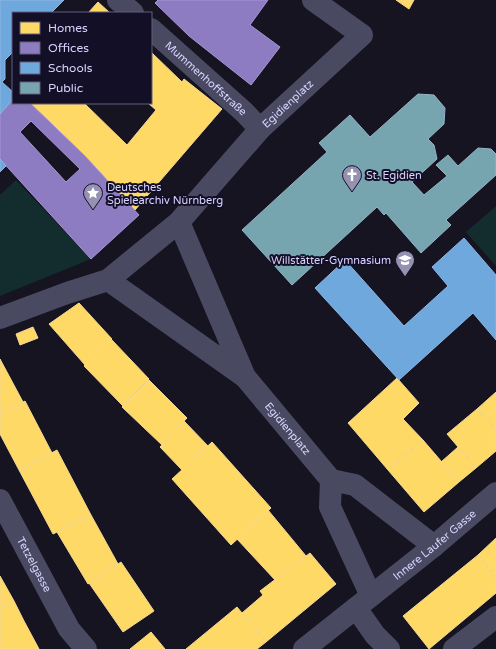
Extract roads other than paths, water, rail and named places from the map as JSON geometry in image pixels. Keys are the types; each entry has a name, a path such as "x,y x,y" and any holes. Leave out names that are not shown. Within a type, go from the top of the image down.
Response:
{"street":[{"path":"118,0 132,12"},
{"name":"Egidienplatz","path":"313,0 362,35 260,129 179,222 108,280 245,376 331,480"},
{"name":"Mummenhoffstraße","path":"152,30 244,112 260,129"},
{"name":"Egidienplatz","path":"179,222 245,376"},
{"path":"0,318 67,293 108,280"},
{"path":"389,649 375,635 330,507 331,480 355,485 434,546"},
{"name":"Innere Laufer Gasse","path":"304,649 434,546 496,493"},
{"name":"Tetzelgasse","path":"0,500 70,639 86,649"},
{"path":"454,649 496,617"}],"place":[{"name":"St. Egidien","path":"352,192"},
{"name":"Deutsches Spielearchiv Nürnberg","path":"93,210"},
{"name":"Willstätter-Gymnasium","path":"405,277"}]}
